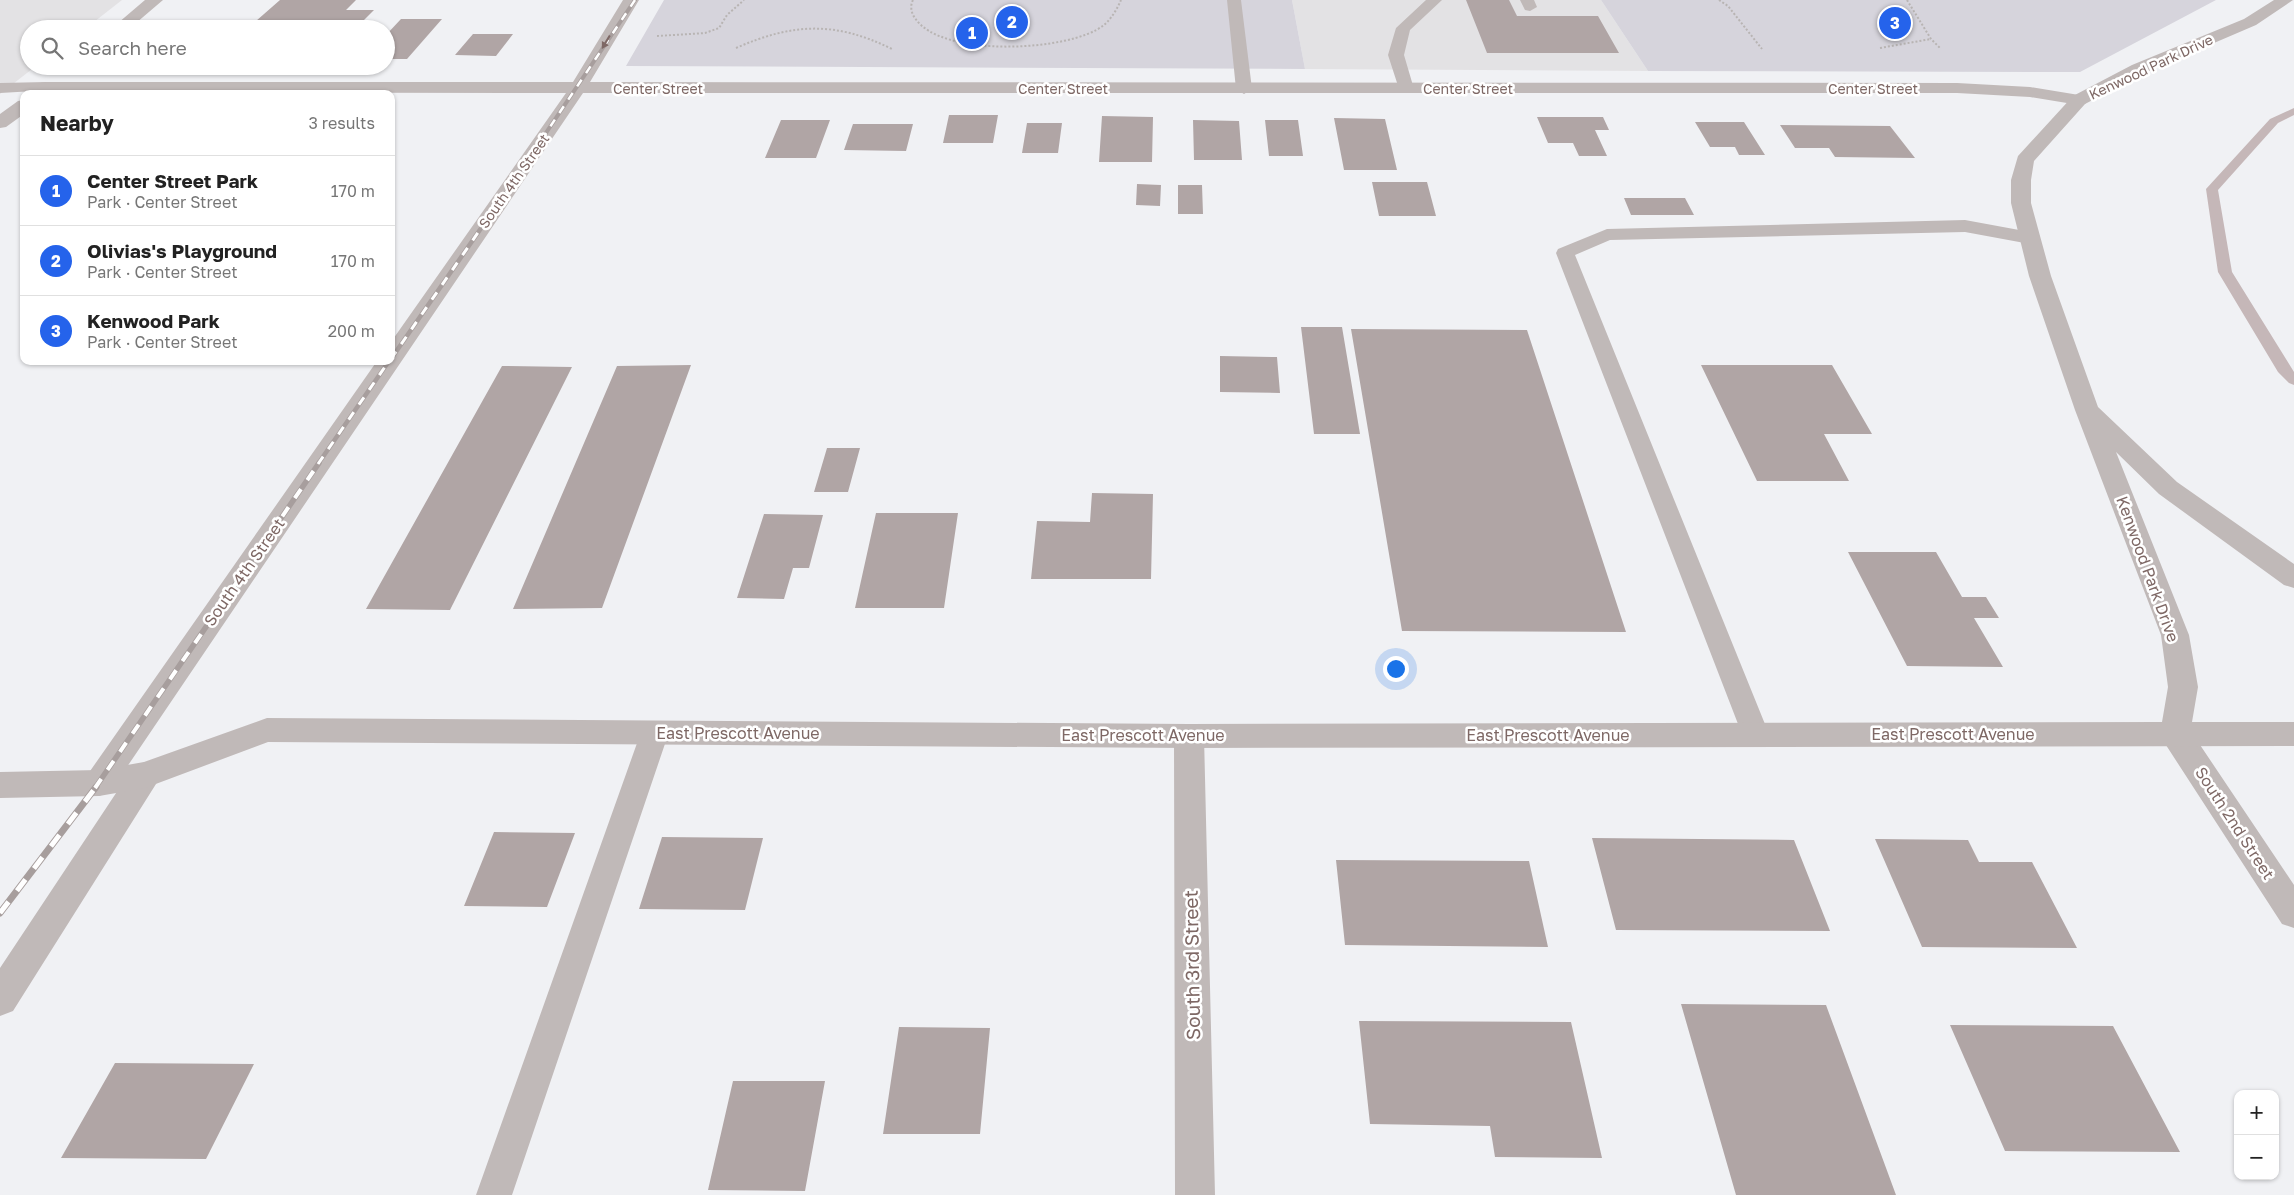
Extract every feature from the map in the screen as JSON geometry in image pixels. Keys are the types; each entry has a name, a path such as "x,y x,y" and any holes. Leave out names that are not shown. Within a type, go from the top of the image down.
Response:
{"street":[{"path":"130,20 155,0"},
{"name":"South 4th Street","path":"395,353 577,89 631,0"},
{"name":"Kenwood Park Drive","path":"2175,733 2183,687 2175,635 2087,410 2040,276 2021,203 2020,180 2025,160 2079,100 2138,70 2250,22 2285,0"},
{"path":"42,90 62,75"},
{"name":"Center Street","path":"42,90 1957,88 2030,92 2079,100"},
{"path":"0,123 20,108"},
{"name":"South 4th Street","path":"99,783 387,365"},
{"name":"Kenwood Park Drive","path":"2087,410 2168,488 2294,578"},
{"name":"East Prescott Avenue","path":"0,785 99,783 145,775 267,730 1189,736 2294,734"},
{"name":"South 2nd Street","path":"2175,733 2294,914"},
{"name":"South 3rd Street","path":"1189,736 1195,1195"},
{"path":"0,999 145,775"}],"lane":[{"path":"1234,0 1244,89"},
{"path":"1406,89 1396,55 1403,28 1435,0"},
{"path":"0,88 42,90"},
{"path":"1755,734 1564,252 1607,236 1965,226 2030,238"},
{"path":"494,1195 655,732"}],"path":[{"path":"913,0 911,3 913,16 924,27 942,37 972,44 1006,47 1041,45 1074,38 1100,27 1114,15 1121,0"},
{"path":"1720,0 1728,6 1794,89"},
{"path":"1907,0 1931,39 1949,57 1957,88"}],"shaded area":[{"path":"0,0 122,0 96,20 20,20 20,75 24,75 0,94"},
{"path":"664,0 1292,0 1305,69 626,66"},
{"path":"1292,0 1601,0 1648,71 1305,69"},
{"path":"1601,0 2216,0 2080,72 1648,71"}],"building":[{"path":"280,0 356,0 346,10 374,10 364,20 257,20"},
{"path":"1466,0 1509,0 1517,16 1598,16 1619,53 1487,53"},
{"path":"401,19 442,19 407,59 395,59 395,25"},
{"path":"473,34 513,34 496,56 455,55"},
{"path":"949,115 998,115 993,143 943,143"},
{"path":"1102,116 1153,117 1152,162 1099,162"},
{"path":"1537,117 1603,117 1609,130 1595,130 1607,156 1579,156 1573,143 1548,143"},
{"path":"1334,118 1385,119 1397,170 1344,170"},
{"path":"781,120 830,120 816,158 765,158"},
{"path":"1193,120 1239,121 1242,160 1194,160"},
{"path":"1265,120 1298,120 1303,156 1269,156"},
{"path":"1695,122 1744,122 1765,155 1739,155 1735,147 1710,147"},
{"path":"1027,123 1062,123 1058,153 1022,153"},
{"path":"853,124 913,124 906,151 844,150"},
{"path":"1780,125 1890,126 1915,158 1835,157 1829,148 1795,148"},
{"path":"1372,182 1427,182 1436,216 1379,216"},
{"path":"1137,184 1161,185 1160,206 1136,205"},
{"path":"1178,185 1202,185 1203,214 1178,214"},
{"path":"1624,198 1685,198 1694,215 1631,215"},
{"path":"1301,327 1342,327 1360,434 1314,434"},
{"path":"1351,329 1527,330 1626,632 1402,631"},
{"path":"1220,356 1277,357 1280,393 1220,392"},
{"path":"691,365 602,608 513,609 617,366"},
{"path":"1701,365 1832,365 1872,434 1824,434 1849,481 1757,481"},
{"path":"502,366 572,367 450,610 366,609"},
{"path":"827,448 860,448 848,492 814,492"},
{"path":"1092,493 1153,494 1151,579 1031,579 1037,521 1090,522"},
{"path":"876,513 958,513 944,608 855,608"},
{"path":"764,514 823,515 809,568 793,568 784,599 737,598"},
{"path":"1848,552 1936,552 1962,597 1986,597 1999,618 1974,618 2003,667 1907,666"},
{"path":"494,832 575,833 547,907 464,906"},
{"path":"662,837 763,838 745,910 639,909"},
{"path":"1592,838 1794,840 1830,931 1616,930"},
{"path":"1875,839 1968,840 1979,862 2032,862 2077,948 1922,947"},
{"path":"1336,860 1529,861 1548,947 1345,945"},
{"path":"1681,1004 1826,1005 1896,1195 1736,1195"},
{"path":"1359,1021 1571,1022 1602,1158 1495,1157 1490,1126 1370,1124"},
{"path":"1950,1025 2113,1026 2180,1152 2005,1151"},
{"path":"899,1027 990,1028 980,1134 883,1134"},
{"path":"115,1063 254,1064 206,1159 61,1158"},
{"path":"733,1081 825,1081 805,1191 708,1190"}],"waterway":[{"path":"2294,111 2274,121 2212,189 2225,272 2283,369 2294,380"}],"railway":[{"path":"497,206 635,0"},
{"path":"395,353 497,205"},
{"path":"318,464 386,365"},
{"path":"95,788 319,463"},
{"path":"0,913 96,787"}],"place":[{"name":"Olivias's Playground","path":"1012,22"},
{"name":"Kenwood Park","path":"1895,23"},
{"name":"Center Street Park","path":"972,33"}]}
